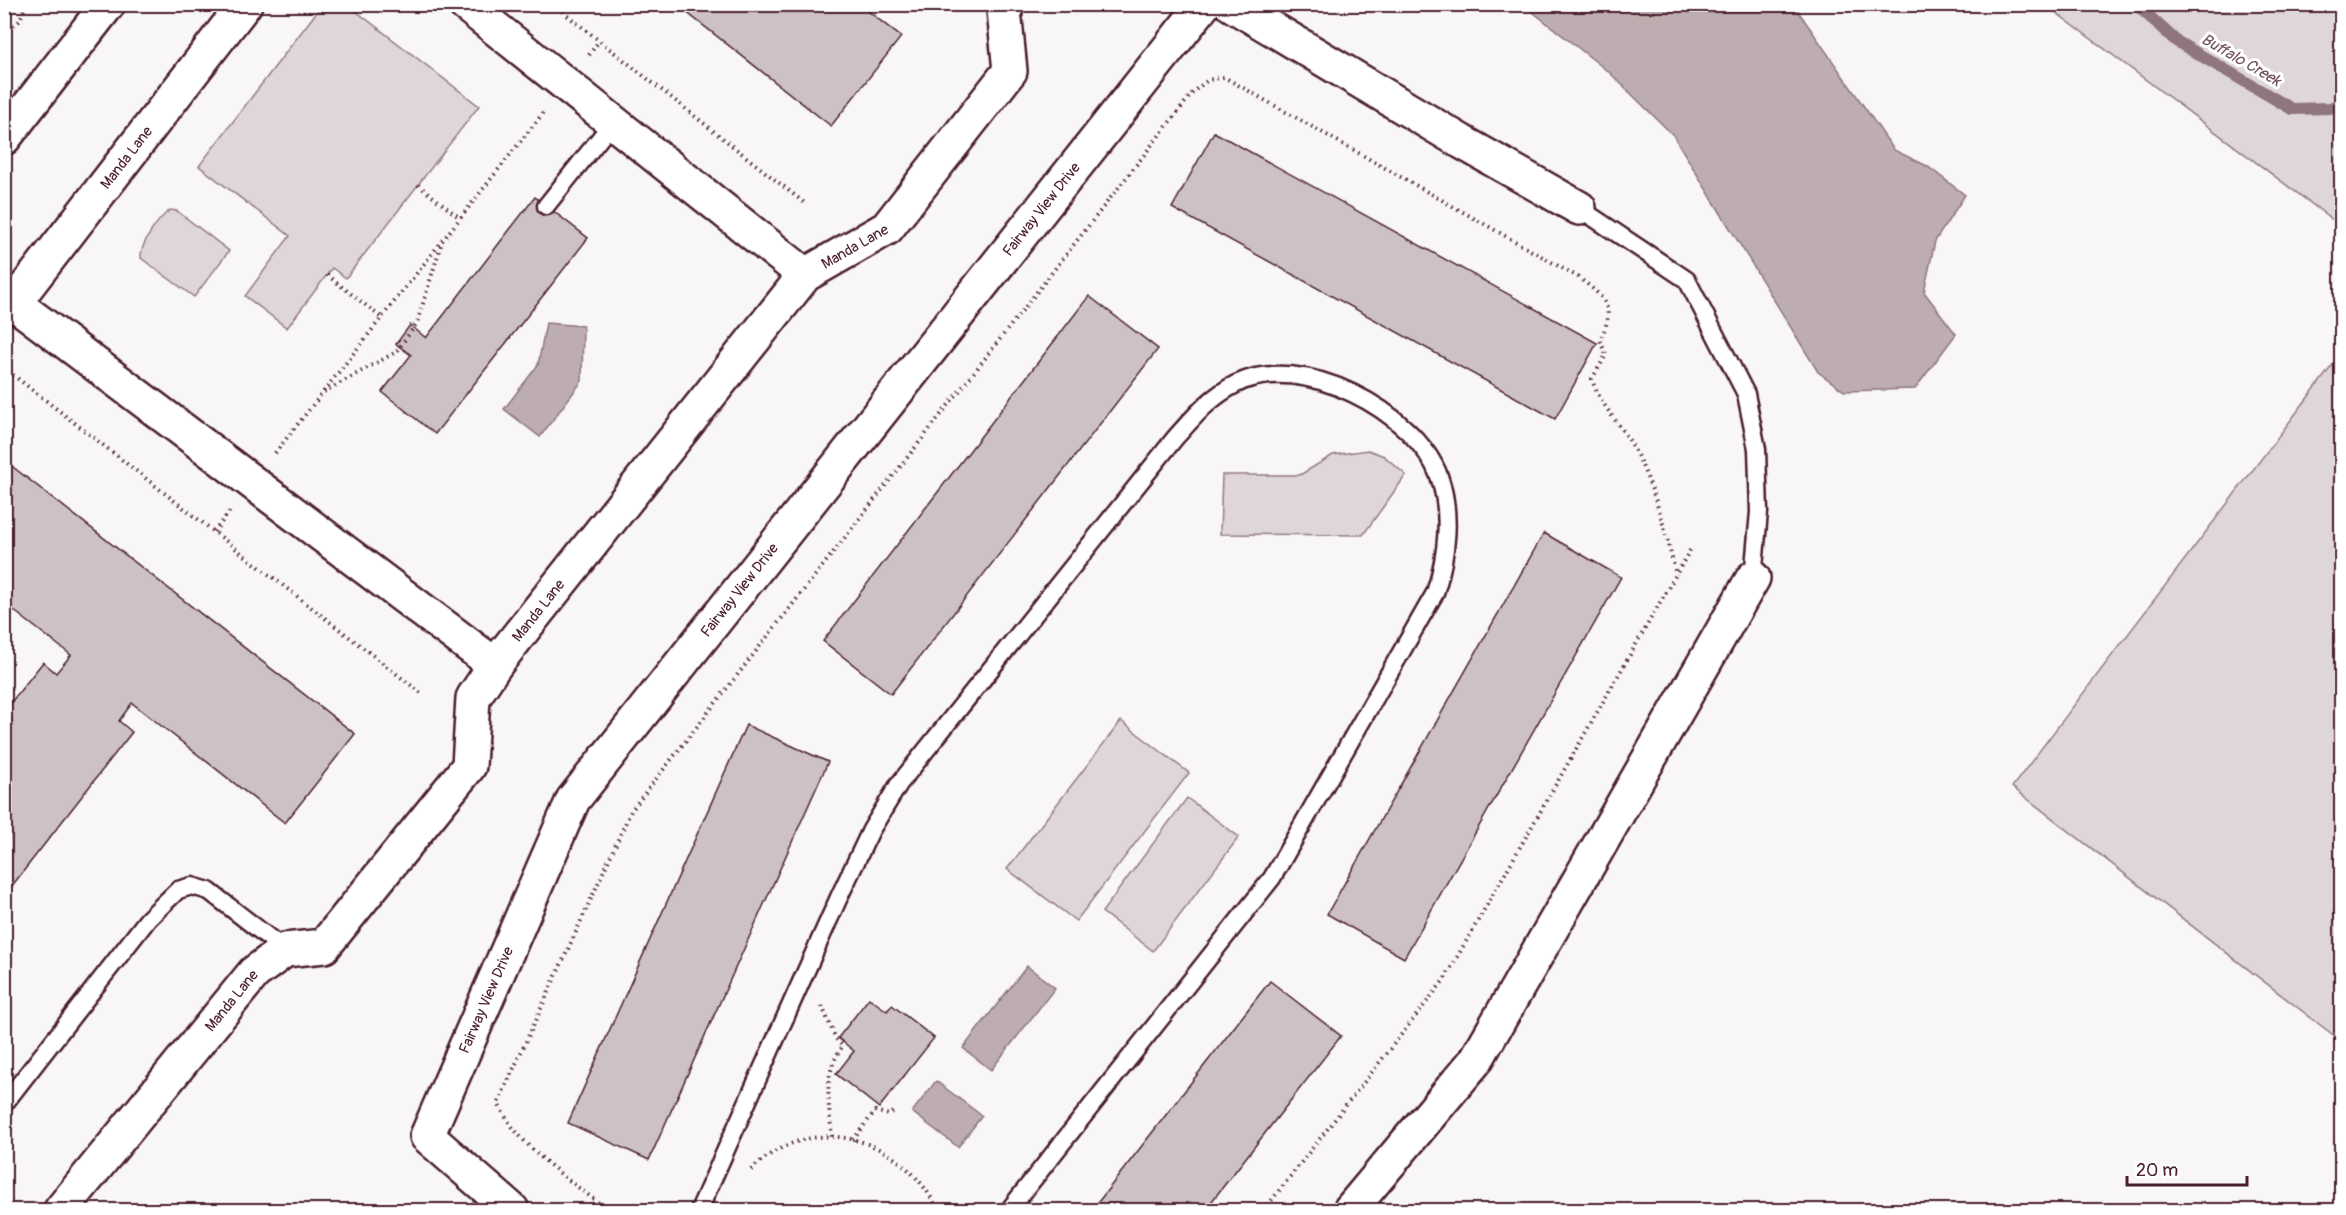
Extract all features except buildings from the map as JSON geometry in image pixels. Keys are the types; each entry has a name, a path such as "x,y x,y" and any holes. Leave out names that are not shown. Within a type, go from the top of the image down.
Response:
{"street":[{"path":"4,138 108,4"},
{"name":"Manda Lane","path":"9,305 245,4"},
{"path":"465,4 804,275"},
{"name":"Manda Lane","path":"61,1210 254,973 285,950 324,946 469,766 473,698 495,665 804,275 887,228 1010,71 1004,10 1008,4"},
{"name":"Fairway View Drive","path":"513,1210 427,1136 573,800 1204,4"},
{"path":"1231,4 1462,142 1579,208"},
{"path":"9,305 495,665"},
{"path":"1350,1210 1476,1060 1753,579"}],"lane":[{"path":"546,206 613,122"},
{"path":"1579,208 1687,280 1746,394 1757,449 1759,512 1753,579"},
{"path":"699,1210 871,830 899,784 1207,401 1237,383 1264,374 1297,376 1336,387 1373,402 1403,426 1425,451 1439,476 1446,517 1445,560 1435,593 1272,878 1009,1210"},
{"path":"4,1104 148,920 178,890 192,886 209,891 285,950"}],"path":[{"path":"4,33 19,21 27,4"},
{"path":"553,4 807,205"},
{"path":"214,532 599,41"},
{"path":"608,1210 542,1158 504,1117 498,1103 631,811 1194,91 1208,80 1224,77 1578,277 1604,297 1607,308 1605,330 1600,340 1606,355 1592,379 1597,394 1628,438 1650,482 1664,522 1676,575"},
{"path":"418,185 460,218"},
{"path":"322,394 396,352 417,322 442,241"},
{"path":"327,275 382,318"},
{"path":"8,371 421,693"},
{"path":"1264,1210 1444,980 1690,550"},
{"path":"804,976 813,984 836,1039 843,1046 830,1070 828,1096 832,1137"},
{"path":"853,1140 875,1111 889,1115 895,1110"},
{"path":"744,1176 762,1159 796,1141 832,1137 865,1142 891,1155 912,1171 929,1191 938,1210"}],"shaded area":[{"path":"1790,4 1796,8 1894,150 1927,166 1965,195 1935,241 1924,292 1956,334 1915,389 1844,391 1818,372 1673,135 1610,73 1524,5"},
{"path":"322,5 348,5 479,106 346,278 332,268 287,328 245,296 290,236 199,166"},
{"path":"2046,5 2341,5 2341,226"},
{"path":"170,210 177,211 229,251 194,297 141,258 143,246 151,232"},
{"path":"546,323 583,326 582,381 540,437 504,409 538,365"},
{"path":"2341,354 2341,1041 2012,787"},
{"path":"1368,450 1384,456 1406,475 1363,535 1220,534 1222,475 1300,475 1333,455"},
{"path":"1121,721 1189,773 1076,921 1007,869"},
{"path":"1187,798 1239,837 1153,951 1102,912"},
{"path":"1027,966 1055,988 991,1070 963,1048"},
{"path":"936,1081 982,1116 958,1147 912,1112"}],"waterway":[{"name":"Buffalo Creek","path":"2136,4 2176,41 2292,109 2330,108 2342,103"}]}
